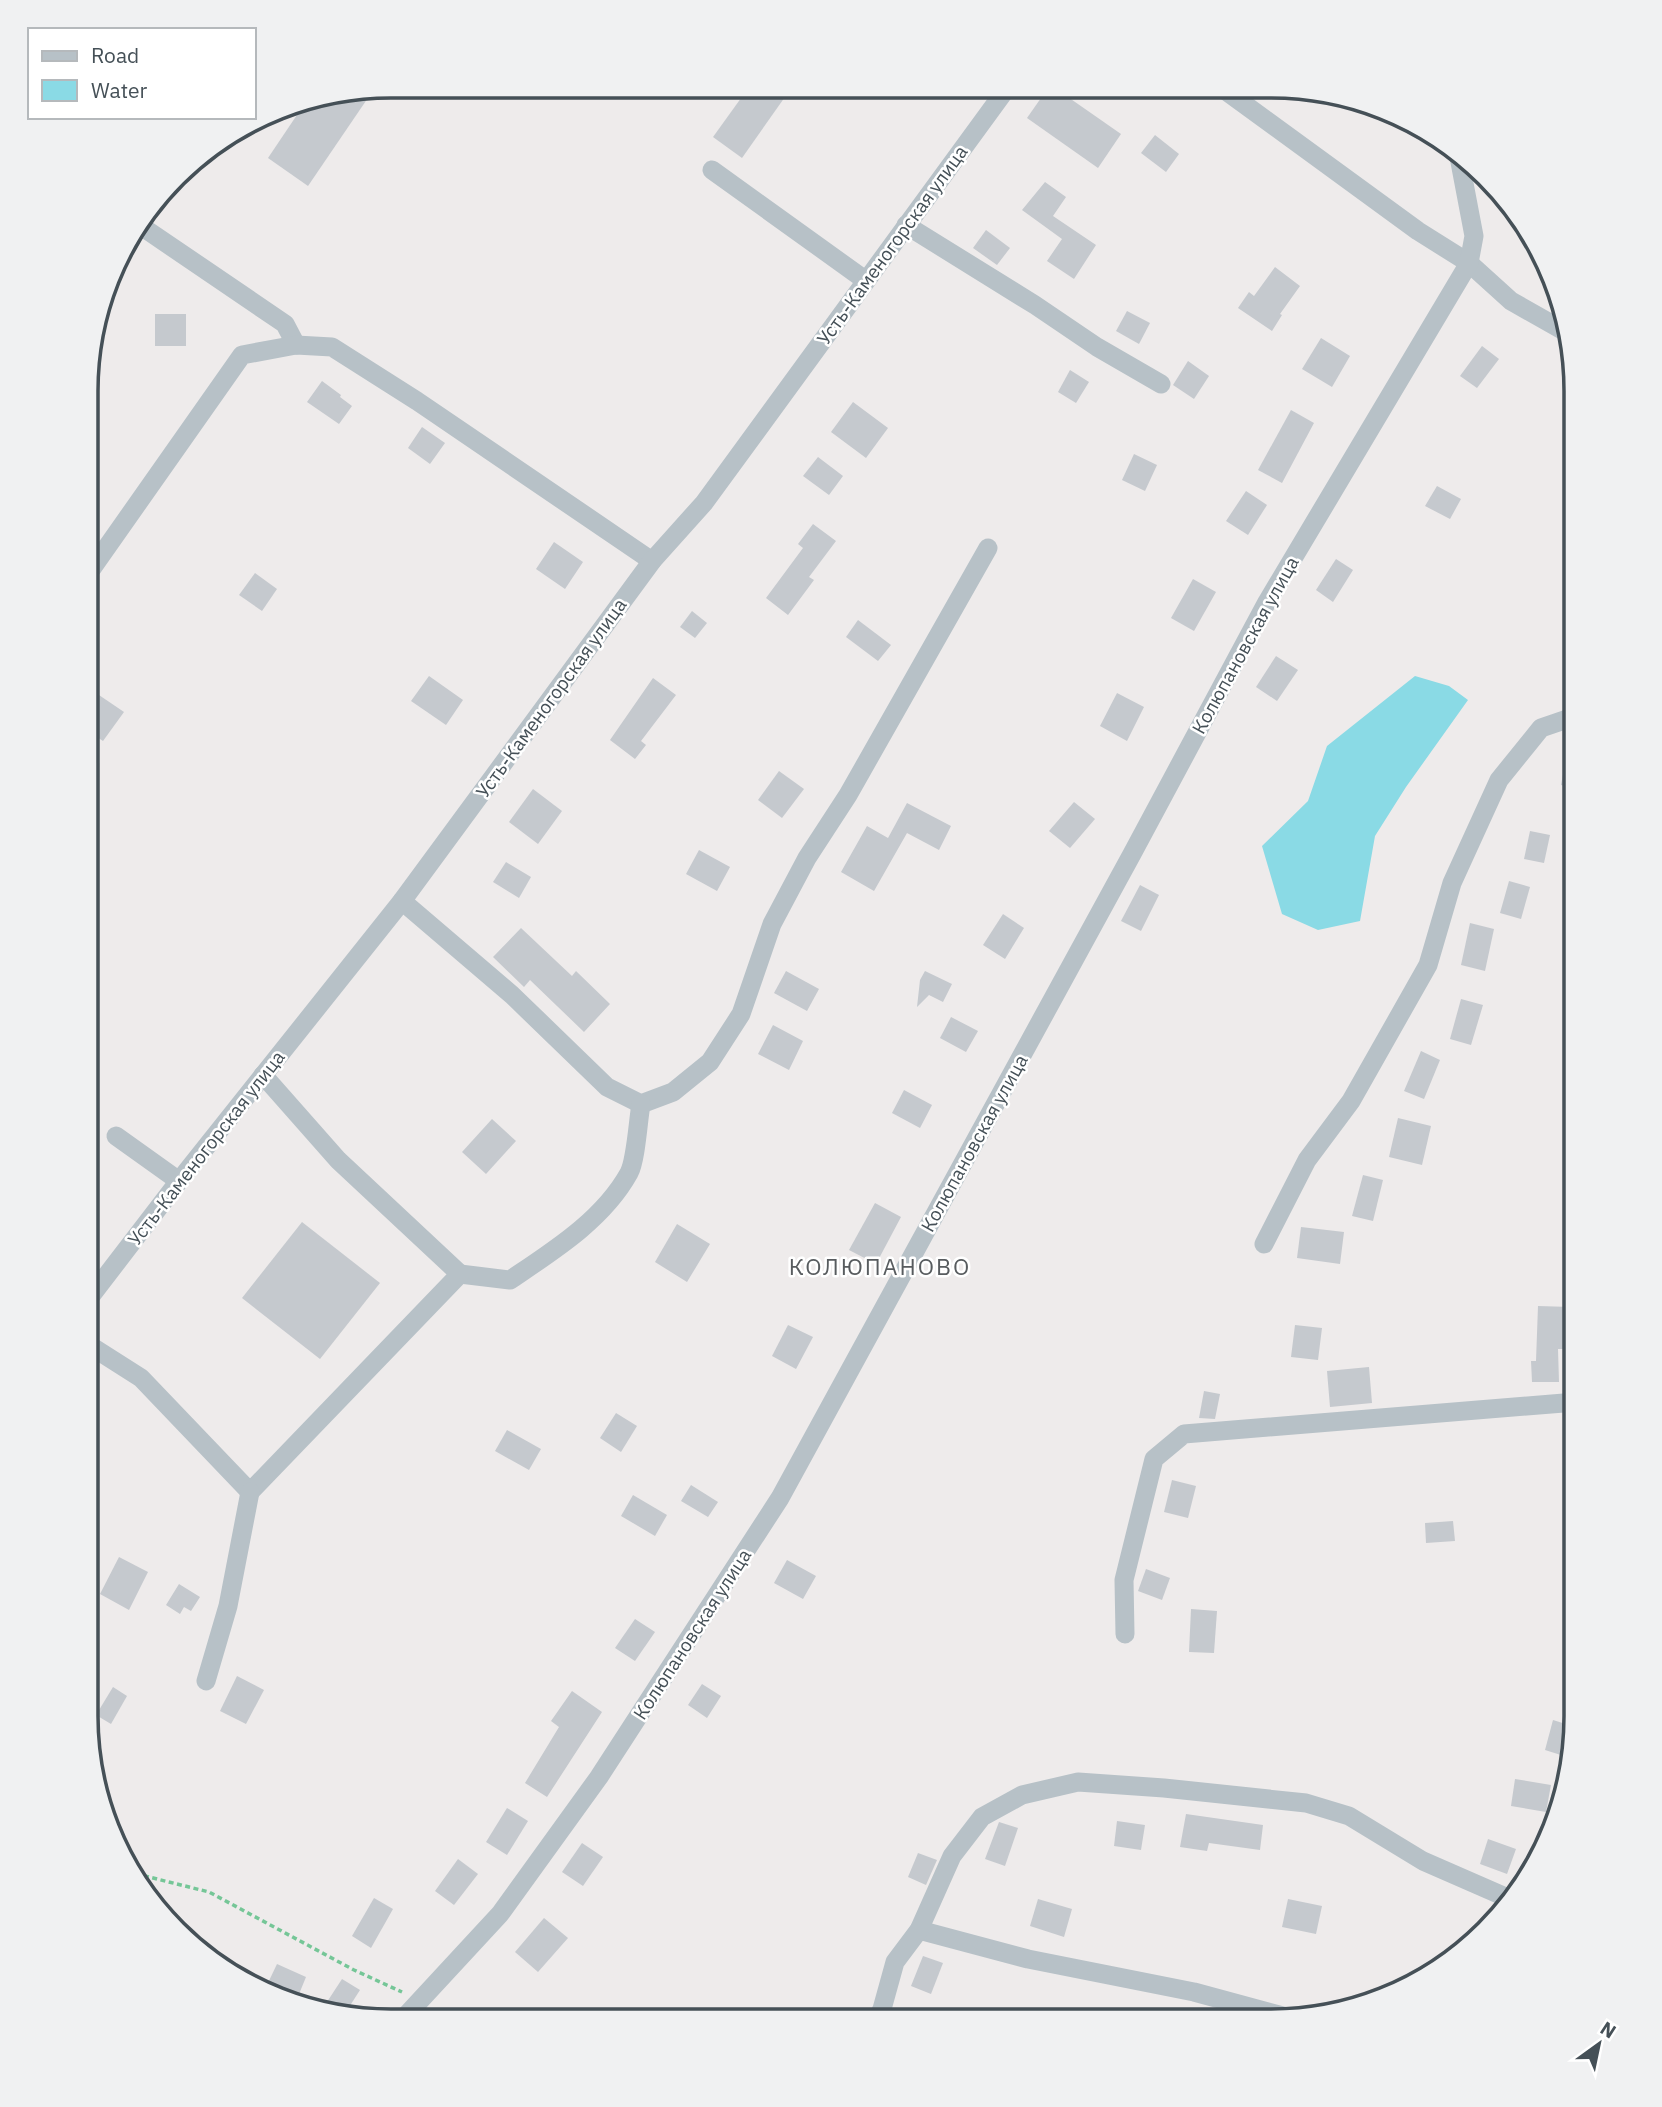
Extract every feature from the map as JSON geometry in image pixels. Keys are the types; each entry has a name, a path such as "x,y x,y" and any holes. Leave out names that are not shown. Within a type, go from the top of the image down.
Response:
{"street":[{"name":"Усть-Каменогорская улица","path":"98,1287 402,901 652,561 704,503 1000,98"},
{"path":"1236,98 1418,231 1469,263 1511,301 1556,327"},
{"path":"1461,169 1474,236 1469,263"},
{"path":"712,170 865,280"},
{"path":"906,225 1097,347 1161,384"},
{"path":"146,230 285,324 296,345"},
{"name":"Колюпановская улица","path":"412,2009 500,1914 592,1788 780,1498 1126,866 1267,602 1469,263"},
{"path":"98,556 242,355 296,345 332,347 417,401 652,561"},
{"path":"402,901 512,995 607,1087 641,1104 673,1092 710,1062 741,1014 772,924 807,858 848,795 922,669 988,548"},
{"path":"1264,1244 1307,1160 1350,1101 1428,965 1452,883 1499,780 1541,728 1564,720"},
{"path":"263,1075 338,1160 460,1274 510,1280 603,1210 630,1171 641,1104"},
{"path":"117,1136 179,1181"},
{"path":"206,1681 228,1606 250,1492 460,1274"},
{"path":"98,1351 141,1378 250,1492"},
{"path":"1125,1634 1124,1580 1154,1459 1184,1434 1564,1403"},
{"path":"882,2009 895,1962 919,1930 952,1856 982,1817 1022,1796 1078,1782 1306,1802 1349,1816 1423,1861 1502,1895"},
{"path":"919,1930 1028,1959 1194,1992 1255,2009"}],"path":[{"path":"145,1876 209,1892 354,1970 420,2000"}],"water":[{"path":"1415,676 1449,686 1468,700 1375,836 1360,921 1318,930 1282,914 1262,846 1308,801 1327,746"}],"building":[{"path":"741,98 784,98 742,158 713,137"},
{"path":"1041,98 1069,98 1121,134 1098,168 1027,118"},
{"path":"367,100 308,186 268,158 298,114 334,104"},
{"path":"1155,135 1179,154 1166,172 1141,153"},
{"path":"1045,182 1066,197 1053,216 1096,245 1074,279 1047,261 1062,239 1022,210"},
{"path":"986,230 1010,248 997,265 973,248"},
{"path":"1275,267 1300,286 1280,314 1282,315 1272,331 1238,308 1249,292 1254,296"},
{"path":"1127,311 1150,323 1139,344 1116,331"},
{"path":"155,314 186,314 186,346 155,346"},
{"path":"1321,338 1350,356 1332,387 1302,369"},
{"path":"1482,346 1499,359 1477,388 1460,376"},
{"path":"1188,361 1209,376 1194,399 1173,385"},
{"path":"1070,370 1089,382 1076,403 1058,392"},
{"path":"322,381 352,406 339,424 307,402"},
{"path":"853,402 888,428 866,458 831,432"},
{"path":"1291,410 1314,423 1282,483 1258,470"},
{"path":"422,427 445,443 430,464 408,448"},
{"path":"1134,454 1157,465 1145,491 1122,480"},
{"path":"818,457 843,476 829,495 803,476"},
{"path":"1437,486 1461,499 1450,519 1425,506"},
{"path":"1246,491 1267,505 1248,535 1226,521"},
{"path":"813,524 836,541 809,577 814,580 788,615 766,598 803,548 798,544"},
{"path":"554,542 583,562 565,589 536,569"},
{"path":"1336,559 1353,570 1333,602 1316,590"},
{"path":"255,573 277,589 262,611 239,595"},
{"path":"1193,579 1216,592 1194,631 1171,618"},
{"path":"692,611 707,623 695,638 680,627"},
{"path":"858,620 891,645 878,661 846,637"},
{"path":"1276,656 1298,670 1277,701 1256,687"},
{"path":"429,676 463,700 446,725 411,701"},
{"path":"653,678 676,695 641,741 646,745 635,759 610,740"},
{"path":"1117,693 1144,707 1127,741 1100,726"},
{"path":"98,694 124,712 103,741 98,738"},
{"path":"779,771 804,789 782,818 758,800"},
{"path":"533,789 562,811 538,844 509,822"},
{"path":"1074,802 1095,819 1070,848 1049,831"},
{"path":"907,803 951,826 939,850 907,833 874,891 841,872 867,826 888,838"},
{"path":"1530,831 1550,835 1544,863 1524,859"},
{"path":"699,850 730,867 717,891 686,874"},
{"path":"506,862 531,877 519,898 493,882"},
{"path":"1509,881 1530,887 1521,919 1500,913"},
{"path":"1140,885 1159,895 1141,931 1121,921"},
{"path":"1003,914 1024,928 1005,959 983,945"},
{"path":"1470,923 1494,929 1485,971 1461,965"},
{"path":"521,928 572,976 576,971 610,1004 584,1032 530,980 524,987 493,957"},
{"path":"786,971 819,989 807,1011 774,993"},
{"path":"925,971 952,984 943,1002 929,995 917,1007 920,980"},
{"path":"1461,999 1483,1005 1471,1045 1450,1039"},
{"path":"951,1017 978,1031 966,1052 940,1038"},
{"path":"773,1025 803,1041 789,1070 758,1054"},
{"path":"1421,1051 1440,1060 1424,1099 1404,1091"},
{"path":"904,1090 932,1105 920,1128 892,1113"},
{"path":"1398,1118 1431,1126 1422,1165 1389,1157"},
{"path":"492,1119 516,1141 486,1174 462,1152"},
{"path":"1363,1175 1383,1180 1373,1221 1352,1216"},
{"path":"875,1203 901,1217 876,1264 849,1250"},
{"path":"302,1222 380,1283 320,1359 242,1298"},
{"path":"677,1224 710,1244 687,1282 655,1262"},
{"path":"1301,1227 1344,1232 1340,1264 1297,1258"},
{"path":"1538,1306 1564,1307 1564,1349 1558,1349 1559,1382 1532,1382 1531,1361 1536,1361"},
{"path":"788,1325 813,1337 796,1369 772,1356"},
{"path":"1295,1325 1322,1328 1318,1360 1291,1357"},
{"path":"1369,1367 1372,1403 1330,1407 1327,1371"},
{"path":"1204,1391 1220,1394 1215,1419 1199,1418"},
{"path":"616,1413 637,1426 621,1452 600,1438"},
{"path":"507,1430 541,1449 529,1470 495,1451"},
{"path":"1172,1480 1196,1486 1188,1518 1164,1512"},
{"path":"691,1485 718,1502 708,1517 681,1501"},
{"path":"633,1495 667,1515 655,1536 621,1516"},
{"path":"1453,1521 1455,1541 1426,1543 1425,1523"},
{"path":"119,1557 148,1572 129,1610 100,1594"},
{"path":"787,1560 816,1576 803,1599 774,1583"},
{"path":"1146,1569 1170,1578 1162,1600 1138,1591"},
{"path":"179,1584 200,1597 191,1611 184,1607 180,1614 166,1605"},
{"path":"1191,1609 1217,1611 1214,1653 1189,1652"},
{"path":"635,1619 655,1632 635,1661 615,1648"},
{"path":"237,1676 264,1690 246,1724 220,1711"},
{"path":"702,1684 721,1696 707,1718 688,1705"},
{"path":"113,1687 127,1696 111,1724 98,1716"},
{"path":"572,1691 602,1712 547,1797 525,1783 559,1727 551,1721"},
{"path":"1553,1720 1564,1723 1561,1755 1545,1750"},
{"path":"1515,1779 1551,1785 1546,1812 1511,1806"},
{"path":"507,1808 528,1821 507,1855 486,1842"},
{"path":"1186,1814 1263,1825 1260,1850 1209,1843 1207,1851 1180,1847"},
{"path":"1117,1821 1145,1825 1141,1850 1114,1846"},
{"path":"999,1822 1018,1828 1005,1866 985,1859"},
{"path":"1488,1839 1516,1849 1507,1874 1480,1864"},
{"path":"582,1843 603,1857 583,1886 562,1872"},
{"path":"918,1853 937,1860 926,1885 908,1877"},
{"path":"458,1859 478,1874 454,1905 435,1891"},
{"path":"374,1898 393,1909 371,1948 352,1936"},
{"path":"1038,1899 1072,1909 1064,1937 1030,1926"},
{"path":"1288,1899 1322,1906 1316,1934 1282,1927"},
{"path":"544,1918 568,1938 538,1972 515,1952"},
{"path":"923,1956 943,1963 931,1994 911,1986"},
{"path":"277,1964 306,1977 299,1994 268,1982"},
{"path":"342,1979 360,1990 350,2006 327,2002"}],"district":[{"name":"КОЛЮПАНОВО","path":"880,1267"}]}
